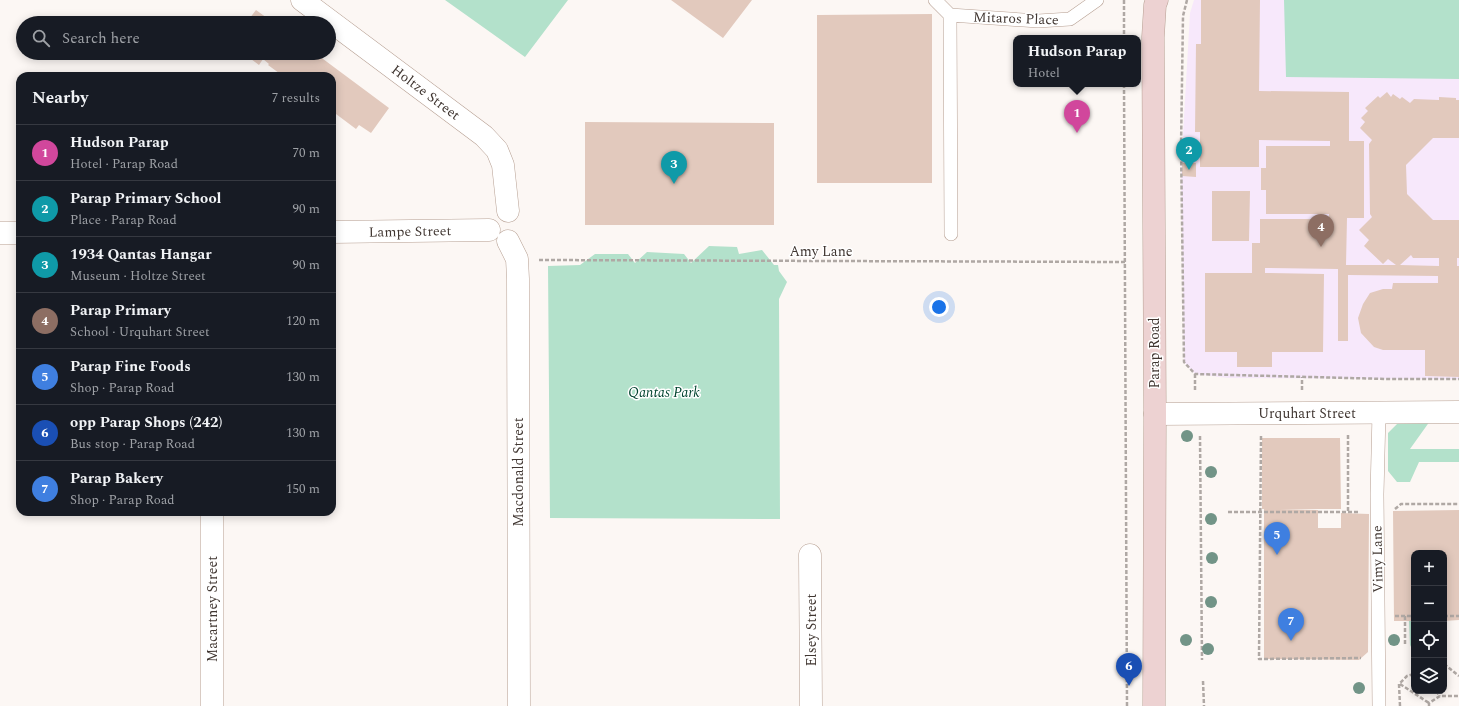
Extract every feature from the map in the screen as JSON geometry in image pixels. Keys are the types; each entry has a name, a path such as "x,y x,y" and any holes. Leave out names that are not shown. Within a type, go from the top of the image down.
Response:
{"street":[{"name":"Holtze Street","path":"302,0 323,16"},
{"name":"Parap Road","path":"1154,706 1155,414 1153,36 1155,5 1157,0"},
{"name":"Holtze Street","path":"336,25 484,136 497,150 503,165 508,211"},
{"path":"508,211 516,217 519,226 512,250 503,242 494,238 489,230 489,221 494,214 508,211"},
{"name":"Lampe Street","path":"336,232 489,230"},
{"path":"0,233 16,233"},
{"name":"Macdonald Street","path":"512,250 519,706"},
{"name":"Urquhart Street","path":"1155,414 1459,412"},
{"name":"Macartney Street","path":"212,516 212,706"},
{"name":"Elsey Street","path":"810,555 811,706"}],"lane":[{"path":"935,0 950,15 951,234"},
{"name":"Mitaros Place","path":"950,15 1038,21 1070,19 1097,0"},
{"name":"Vimy Lane","path":"1378,706 1376,494 1379,413"}],"path":[{"path":"1124,0 1124,35"},
{"path":"1187,0 1183,16 1181,147 1184,362 1195,374 1195,396"},
{"path":"1124,87 1127,706"},
{"name":"Amy Lane","path":"512,250 547,260 1125,262"},
{"path":"1195,374 1387,379 1459,379"},
{"path":"1200,428 1202,660"},
{"path":"1348,428 1348,511"},
{"path":"1261,435 1259,659 1365,658"},
{"path":"1401,504 1459,504"},
{"path":"1228,512 1348,511 1377,513"},
{"path":"1391,616 1411,616"},
{"path":"1405,616 1405,644"},
{"path":"1447,616 1459,616"},
{"path":"1447,666 1459,676"},
{"path":"1400,706 1399,684 1407,676 1411,675"},
{"path":"1203,681 1204,706"},
{"path":"1399,684 1429,705 1440,696 1459,696"}],"shaded area":[{"path":"1194,0 1459,0 1459,379 1228,378 1195,374 1184,362 1181,170 1190,13"}],"green space":[{"path":"445,0 568,0 525,57"},
{"path":"1284,0 1459,0 1459,79 1286,77"},
{"name":"Qantas Park","path":"709,246 737,247 739,254 762,250 774,265 778,265 779,271 787,282 779,299 780,519 550,518 548,266 580,265 595,254 628,254 635,263 647,252 684,254 691,263"},
{"path":"1400,421 1430,421 1410,449 1459,449 1459,462 1419,462 1410,482 1397,482 1388,471 1388,433"},
{"path":"1409,621 1411,621 1411,647"}],"building":[{"path":"671,0 752,0 723,38"},
{"path":"1201,0 1260,0 1259,91 1349,92 1349,141 1364,141 1364,218 1347,218 1346,265 1396,265 1388,259 1383,264 1364,246 1369,240 1359,230 1372,217 1370,214 1369,144 1372,140 1360,128 1365,122 1361,118 1368,111 1365,108 1378,96 1380,98 1387,92 1391,97 1393,94 1400,99 1402,97 1410,103 1414,99 1439,100 1439,97 1456,98 1456,100 1459,100 1459,138 1433,138 1406,165 1407,194 1433,220 1459,220 1459,258 1457,258 1457,266 1459,266 1459,377 1425,376 1425,350 1383,350 1374,347 1361,333 1358,318 1363,304 1370,293 1383,289 1392,289 1393,283 1438,283 1438,276 1348,275 1348,341 1338,341 1338,269 1265,268 1265,273 1324,274 1323,352 1272,352 1272,367 1237,367 1237,352 1205,352 1205,273 1252,273 1252,243 1260,243 1260,219 1329,219 1329,214 1266,214 1266,190 1261,190 1261,168 1266,168 1266,146 1330,146 1330,141 1259,140 1259,167 1200,167 1200,132 1195,132 1196,44 1201,44","holes":["1411,255 1413,258 1439,258 1439,266 1400,265"]},
{"path":"256,10 264,16 251,16"},
{"path":"932,14 932,183 817,183 817,15"},
{"path":"252,60 262,60 259,65"},
{"path":"264,60 324,60 389,108 371,133 359,125 356,129 336,114 336,72 278,72 268,65 269,64"},
{"path":"585,122 774,123 774,225 585,225"},
{"path":"1182,163 1196,163 1196,177 1182,176"},
{"path":"1212,191 1250,191 1249,241 1212,241"},
{"path":"1262,438 1340,438 1341,509 1280,509 1318,510 1318,528 1341,528 1341,513 1369,514 1368,652 1359,660 1264,659 1264,509 1262,509"},
{"path":"1459,510 1459,620 1447,621 1447,550 1411,550 1411,621 1394,621 1393,511"}],"place":[{"name":"Hudson Parap","path":"1077,133"},
{"name":"Parap Primary School","path":"1189,170"},
{"name":"1934 Qantas Hangar","path":"674,184"},
{"name":"Parap Primary","path":"1321,247"},
{"name":"Parap Fine Foods","path":"1277,555"},
{"name":"Parap Bakery","path":"1291,641"},
{"name":"opp Parap Shops (242)","path":"1129,686"}]}
